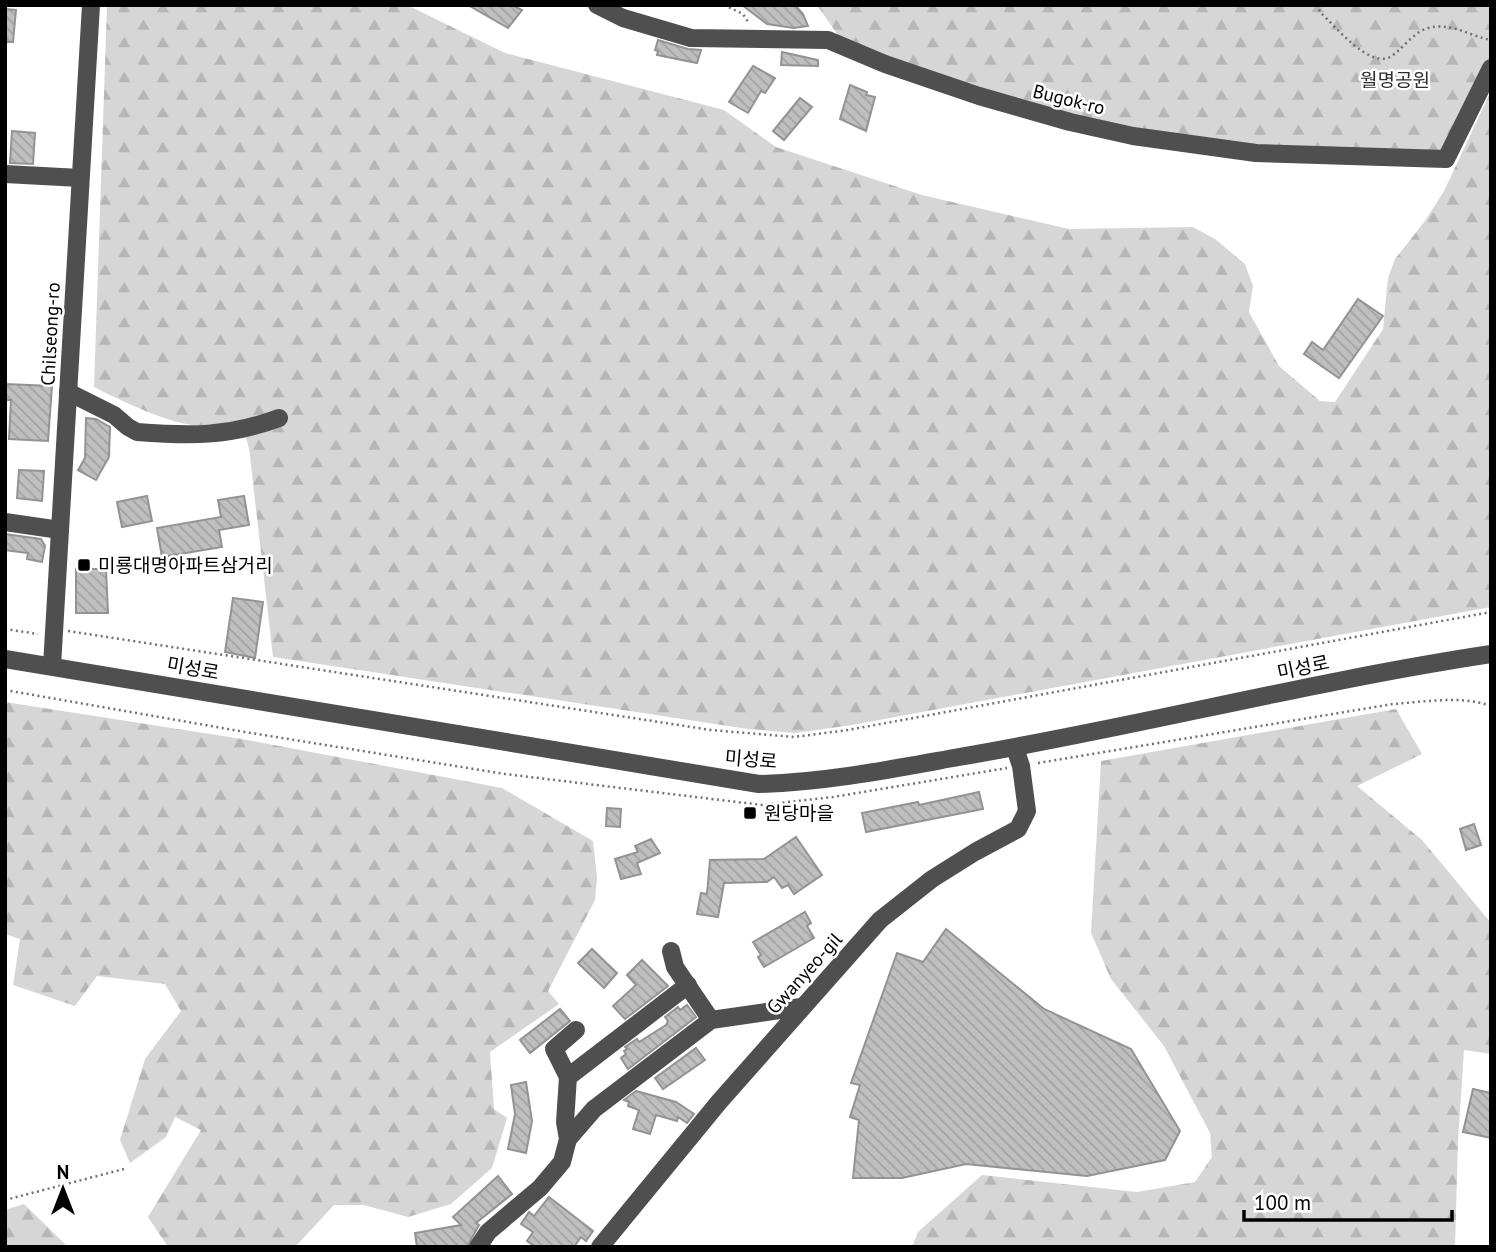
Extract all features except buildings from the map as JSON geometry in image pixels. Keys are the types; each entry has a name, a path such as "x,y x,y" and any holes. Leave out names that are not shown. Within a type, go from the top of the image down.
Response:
{"street":[{"name":"Chilseong-ro","path":"52,666 91,5"},
{"name":"Bugok-ro","path":"597,5 623,18 691,38 828,40 885,64 979,96 1070,122 1133,136 1256,153 1446,159 1491,68"},
{"path":"5,174 80,178"},
{"path":"68,392 114,415 137,432 227,434 255,428 279,418"},
{"path":"5,522 60,530"},
{"name":"미성로","path":"5,659 759,784 810,782 1016,748 1369,675 1491,654"},
{"name":"Gwanyeo-gil","path":"600,1247 719,1102 880,920 932,879 1018,829 1027,811 1016,748"},
{"path":"671,951 676,967 711,1020"},
{"path":"568,1077 688,985"},
{"path":"568,1139 594,1109 711,1020 802,1007"},
{"path":"478,1247 488,1232 540,1188 562,1162 568,1139 565,1122 568,1077 554,1049 576,1031"}],"path":[{"path":"724,5 743,14 758,40"},
{"path":"1316,5 1364,54 1377,59 1389,57 1402,44 1427,28 1450,27 1491,40"},
{"path":"5,629 44,635 54,629 711,730 794,737 848,730 1491,612"},
{"path":"5,690 505,774 762,805 833,797 1393,704 1448,701 1491,706"},
{"path":"5,1200 124,1169"}],"green space":[{"path":"107,5 407,5 505,53 724,110 776,147 922,195 1069,229 1193,227 1215,239 1245,264 1253,286 1249,312 1279,366 1320,401 1335,402 1383,329 1388,278 1395,259 1425,221 1444,191 1491,91 1491,607 852,725 795,733 748,729 273,657 249,448 241,423 189,425 146,411 94,387"},
{"name":"월명공원","path":"817,5 1491,5 1491,57 1444,148 1429,156 1214,145 1047,110 844,44"},
{"path":"5,702 242,739 502,788 593,841 597,878 595,900 548,991 559,1004 490,1052 494,1109 507,1118 492,1168 451,1204 408,1217 364,1205 334,1205 295,1247 168,1247 148,1217 201,1130 175,1117 166,1137 130,1163 120,1140 145,1059 181,1011 165,984 97,976 75,1006 13,985 20,939 5,934"},
{"path":"1396,709 1422,754 1357,786 1422,840 1491,923 1491,1054 1464,1050 1455,1247 912,1247 918,1232 982,1175 1137,1192 1195,1182 1212,1157 1210,1133 1164,1046 1111,979 1091,933 1101,761"},
{"path":"24,1204 68,1247 5,1247 5,1210"}],"place":[{"name":"미룡대명아파트삼거리","path":"84,565"},
{"name":"원당마을","path":"750,813"}]}
